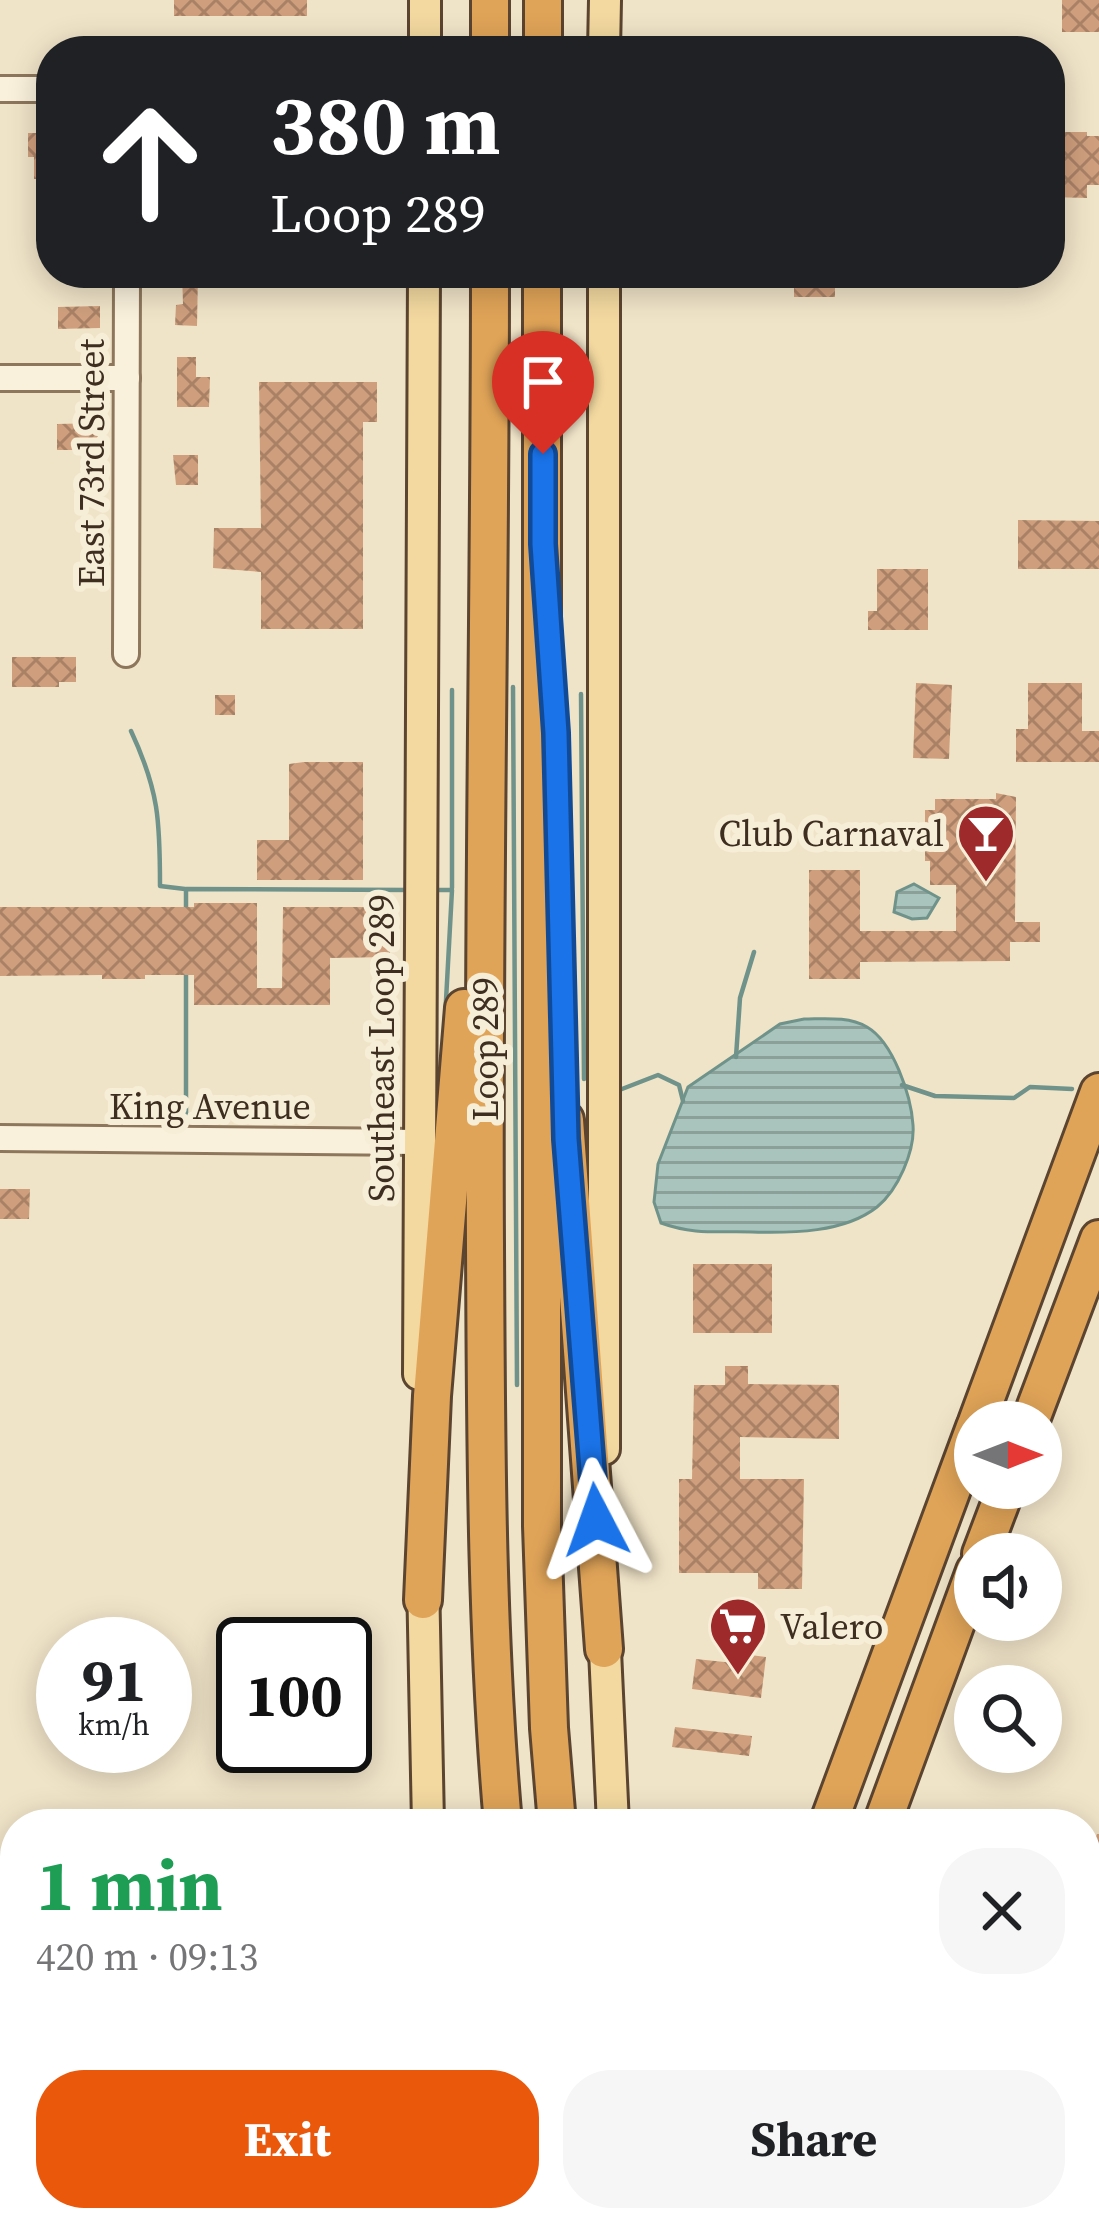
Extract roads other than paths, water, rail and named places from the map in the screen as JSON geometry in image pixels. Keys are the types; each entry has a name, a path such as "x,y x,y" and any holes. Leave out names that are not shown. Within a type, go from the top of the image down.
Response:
{"highway":[{"path":"490,0 490,36"},
{"path":"542,36 543,0"},
{"name":"Loop 289","path":"490,288 486,1430 491,1642 502,1809"},
{"name":"Loop 289","path":"542,288 542,1526 555,1809"},
{"path":"423,1600 433,1396 475,836 475,628 490,544"},
{"path":"543,544 556,733 566,1139 604,1648"},
{"path":"985,1401 1099,1092"},
{"path":"1038,1401 1099,1239"},
{"path":"834,1809 954,1485"},
{"path":"902,1628 948,1646"},
{"path":"888,1809 954,1629"}],"main road":[{"path":"425,0 425,36"},
{"path":"604,0 604,36"},
{"name":"Southeast Loop 289","path":"424,288 419,1142 428,1809"},
{"path":"604,288 604,1648 612,1809"}],"street":[{"path":"0,89 36,88"},
{"name":"East 73rd Street","path":"126,654 127,288"},
{"path":"0,378 127,378"},
{"name":"King Avenue","path":"0,1138 20,1142 419,1142"}],"water":[{"path":"914,884 939,898 927,918 912,919 894,912 897,892"},
{"path":"804,1019 860,1023 876,1034 892,1057 909,1099 913,1135 892,1191 864,1216 817,1230 706,1232 661,1223 654,1202 658,1164 688,1087 780,1024"}],"waterway":[{"path":"513,687 517,1385"},
{"path":"452,690 452,888"},
{"path":"581,694 584,1079"},
{"path":"131,731 156,807 160,886 185,889"},
{"path":"186,910 186,889 412,890"},
{"path":"436,890 452,890 445,1019"},
{"path":"736,1057 740,998 754,952"},
{"path":"186,969 186,1119"},
{"path":"622,1089 658,1075 679,1085 683,1101"},
{"path":"902,1085 935,1096 1014,1098 1030,1087 1072,1089"}],"place":[{"name":"Club Carnaval","path":"986,884"},
{"name":"Valero","path":"738,1677"}]}
